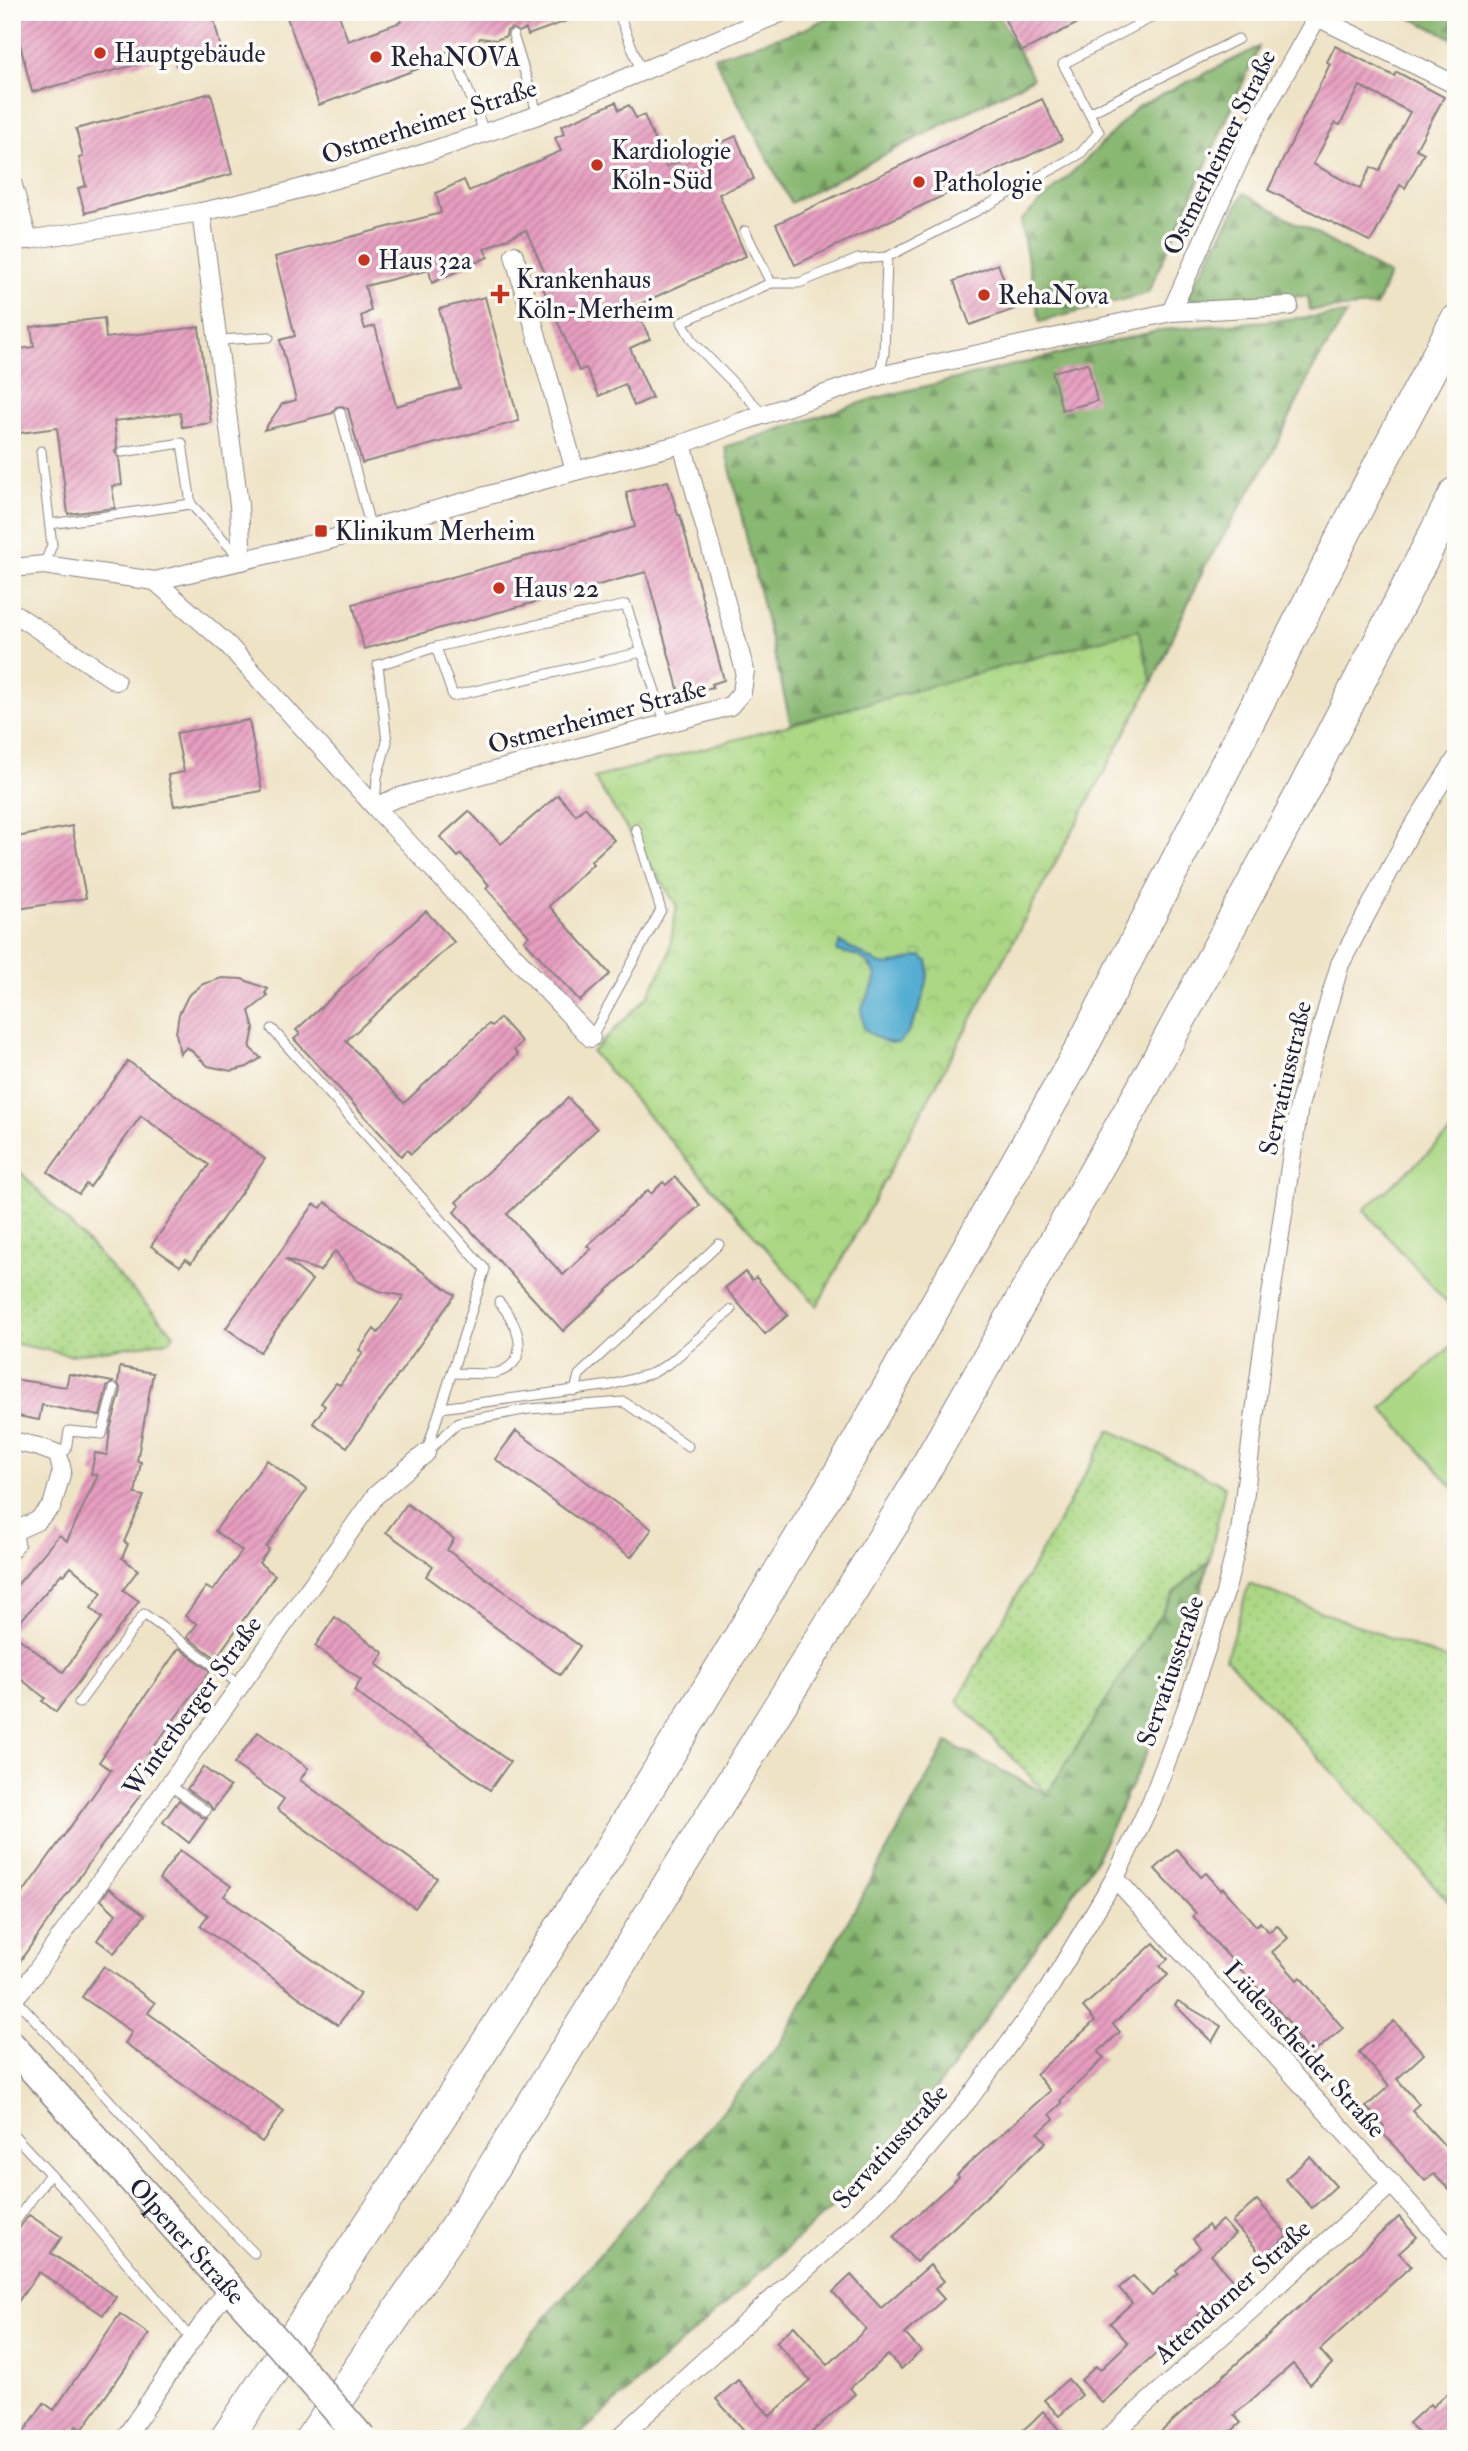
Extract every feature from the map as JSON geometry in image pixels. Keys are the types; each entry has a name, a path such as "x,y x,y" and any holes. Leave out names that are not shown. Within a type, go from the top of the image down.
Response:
{"highway":[{"path":"226,2439 402,2176 586,1888 850,1456 1080,1051 1368,487 1456,321"},
{"path":"311,2439 462,2218 912,1494 1140,1093 1311,777 1456,494"}],"main road":[{"name":"Olpener Straße","path":"12,2046 362,2439"}],"street":[{"name":"Ostmerheimer Straße","path":"12,182 20,241 201,212 278,195 485,134 642,73 783,12"},
{"name":"Ostmerheimer Straße","path":"1171,312 1251,134 1317,15 1456,85"},
{"path":"201,212 239,505 242,561"},
{"path":"514,255 575,471"},
{"path":"12,568 44,565 155,581 371,529 575,471 682,444 879,376 1171,312 1289,306"},
{"name":"Ostmerheimer Straße","path":"375,807 396,797 730,706 742,692 746,671 682,444"},
{"path":"155,581 228,645 591,1038"},
{"path":"12,612 116,681"},
{"name":"Servatiusstraße","path":"618,2439 856,2223 914,2164 969,2099 1048,1990 1115,1878 1152,1800 1225,1593 1237,1544 1299,1106 1340,964 1411,830 1456,759"},
{"path":"12,1441 58,1454 62,1471 52,1506 37,1521 15,1528"},
{"name":"Winterberger Straße","path":"13,1999 30,1980 376,1495 426,1453"},
{"name":"Lüdenscheider Straße","path":"1115,1878 1456,2255"},
{"name":"Attendorner Straße","path":"1107,2439 1392,2183"},
{"path":"124,2439 215,2306 230,2290"}],"lane":[{"path":"618,12 642,73"},
{"path":"760,416 756,406 694,343 682,322 771,283 799,283 858,259 887,257 1080,154 1099,132 1063,64 1162,12"},
{"path":"513,35 538,115"},
{"path":"1089,113 1238,39"},
{"path":"454,54 485,134"},
{"path":"745,230 771,283"},
{"path":"879,376 884,353 887,257"},
{"path":"219,340 269,337"},
{"path":"340,412 371,529"},
{"path":"122,452 182,443 191,505 242,561"},
{"path":"41,451 52,545 44,565"},
{"path":"50,524 191,505"},
{"path":"375,807 377,777 387,742 378,665 436,647 626,605 666,724"},
{"path":"436,647 453,696 642,652"},
{"path":"591,1038 661,910 636,829"},
{"path":"272,1029 485,1269 426,1453"},
{"path":"575,1391 579,1375 719,1244"},
{"path":"452,1373 495,1373 515,1359 519,1334 499,1302"},
{"path":"441,1408 575,1391 611,1385 653,1373 671,1362 731,1310"},
{"path":"58,1454 66,1450 69,1431 102,1434 114,1389"},
{"path":"426,1453 459,1422 529,1409 624,1402 688,1446"},
{"path":"12,1555 20,1545 15,1528"},
{"path":"79,1703 144,1614 239,1684"},
{"path":"168,1784 206,1811"},
{"path":"13,1999 254,2253"},
{"path":"12,2133 192,2340"},
{"path":"12,2226 50,2174"}],"green space":[{"path":"838,12 997,12 1033,78 791,203 714,57 805,29"},
{"path":"1399,12 1456,12 1456,40"},
{"path":"1259,47 1148,293 1040,322 1020,221 1092,154 1137,107"},
{"path":"1244,193 1389,275 1376,306 1310,310 1308,296 1186,299"},
{"path":"1347,314 1314,367 1272,454 1204,568 1152,683 1138,630 791,724 725,447 876,398 1161,330"},
{"path":"1138,630 1152,683 817,1306 592,1052 648,996 668,958 677,906 594,778"},
{"path":"1456,1128 1456,1313 1364,1210"},
{"path":"12,1163 174,1334 170,1341 70,1355 12,1343"},
{"path":"1456,1342 1456,1491 1382,1408"},
{"path":"1110,1430 1225,1486 1209,1561 1174,1593 1047,1794 957,1701"},
{"path":"1209,1561 1185,1648 1147,1752 1095,1861 950,2071 859,2183 575,2439 454,2439 512,2357 780,2044 947,1742 1047,1794 1174,1593"},
{"path":"1249,1584 1456,1663 1456,1910 1226,1658"}],"water":[{"path":"840,942 878,963 889,965 921,956 928,962 927,982 920,1005 899,1043 880,1039 864,1028 861,1009 876,975 865,960 837,951"}],"building":[{"name":"Hauptgebäude","path":"12,12 212,12 222,53 176,65 173,55 32,92"},
{"name":"RehaNOVA","path":"285,12 338,12 348,41 401,22 397,12 586,14 528,35 526,29 519,32 512,28 507,31 506,36 496,40 480,38 472,52 461,53 458,48 452,47 447,52 448,58 319,105"},
{"path":"1001,12 1100,12 1021,52"},
{"path":"1335,46 1394,76 1397,72 1444,97 1416,149 1424,153 1405,188 1400,185 1371,242 1268,190 1330,64 1327,62","holes":["1360,86 1410,112 1379,171 1371,167 1360,189 1313,164 1335,123 1340,125"]},
{"path":"211,93 232,174 85,213 78,188 86,186 76,129"},
{"name":"Pathologie","path":"1042,99 1062,140 795,265 776,224"},
{"path":"616,102 619,110 629,105 636,118 644,115 666,167 736,136 754,179 719,194 746,256 635,306 650,339 630,348 652,398 634,406 625,384 599,396 586,368 579,371 537,274 544,271 526,230 484,249 488,257 432,283 429,270 365,286 371,311 361,316 365,329 375,326 396,406 460,388 439,309 485,297 519,421 362,463 348,409 342,406 336,407 333,413 264,430 282,404 296,400 280,340 295,336 275,257 441,213 436,193 464,180 469,191 561,151 555,138 564,134 561,126"},
{"name":"RehaNova","path":"998,264 1015,309 970,325 954,281"},
{"path":"104,318 106,338 199,327 211,423 182,427 180,413 114,421 117,447 115,452 119,458 122,485 112,486 115,508 68,514 57,428 12,434 12,350 34,347 31,327"},
{"path":"1088,363 1097,401 1062,410 1052,372"},
{"name":"Haus 22","path":"668,481 680,515 724,680 712,684 713,687 692,693 691,689 679,692 646,572 364,649 353,604 635,527 626,492"},
{"path":"249,720 262,791 174,806 168,775 184,772 176,733"},
{"path":"558,795 576,815 585,807 614,840 549,906 610,974 580,1001 524,940 529,936 486,888 489,885 461,854 458,857 440,837 469,811 501,844"},
{"path":"72,826 86,898 12,910 12,838"},
{"path":"426,911 454,942 346,1041 404,1103 489,1024 492,1026 500,1018 522,1042 514,1050 518,1055 411,1154 407,1150 401,1156 294,1039 300,1034 296,1030"},
{"path":"222,978 242,979 268,989 265,993 268,996 249,1011 254,1028 250,1048 261,1058 247,1067 231,1071 208,1066 187,1047 180,1054 176,1033 179,1014 188,996 203,984"},
{"path":"128,1061 265,1159 191,1263 186,1259 180,1266 151,1246 209,1165 141,1116 90,1187 86,1184 79,1194 48,1172"},
{"path":"568,1098 597,1129 507,1214 563,1275 591,1249 587,1246 648,1190 651,1194 663,1182 666,1185 675,1177 700,1205 563,1331 454,1212 460,1206 456,1202"},
{"path":"325,1202 455,1295 347,1447 313,1423 325,1406 321,1403 336,1383 340,1385 363,1353 359,1350 374,1329 378,1333 404,1296 379,1291 357,1281 335,1251 320,1271 285,1259 312,1280 260,1352 226,1328 314,1204 321,1208"},
{"path":"745,1272 752,1280 756,1277 788,1315 765,1334 725,1288"},
{"path":"120,1367 153,1373 137,1461 141,1462 135,1494 144,1496 124,1542 128,1544 122,1558 138,1570 123,1590 139,1601 56,1712 42,1701 45,1698 12,1672 12,1633 63,1672 102,1618 91,1608 102,1593 71,1567 64,1575 62,1573 12,1631 12,1591 59,1535 67,1541 98,1475 91,1474 95,1453 107,1455 110,1430 121,1391 118,1383"},
{"path":"69,1374 113,1382 107,1387 100,1416 42,1405 39,1420 12,1415 12,1379 66,1387"},
{"path":"516,1431 652,1529 631,1557 495,1459"},
{"path":"267,1460 307,1490 266,1547 269,1549 259,1563 275,1575 216,1658 187,1637 197,1624 185,1616 206,1587 213,1591 242,1551 215,1531"},
{"path":"407,1504 454,1539 447,1550 580,1646 560,1675 426,1576 433,1566 386,1532"},
{"path":"335,1617 384,1653 376,1664 510,1762 490,1790 354,1691 361,1680 315,1646"},
{"path":"179,1648 210,1671 127,1783 142,1793 12,1972 12,1908 111,1770 99,1762"},
{"path":"258,1732 308,1768 300,1780 437,1878 415,1908 277,1809 284,1799 234,1764"},
{"path":"203,1767 230,1787 213,1810 187,1789"},
{"path":"179,1800 207,1818 189,1843 163,1822"},
{"path":"1177,1849 1201,1877 1206,1873 1221,1890 1223,1888 1256,1926 1260,1922 1269,1932 1277,1925 1288,1938 1272,1952 1297,1980 1300,1977 1343,2028 1312,2054 1294,2034 1297,2031 1207,1933 1193,1916 1196,1913 1155,1869"},
{"path":"180,1850 231,1886 224,1896 360,1994 338,2025 200,1926 208,1915 159,1879"},
{"path":"109,1888 145,1915 114,1953 97,1940 116,1914 101,1900"},
{"path":"1154,1943 1168,1959 1160,1966 1168,1975 1113,2024 1120,2032 1098,2052 1104,2058 1060,2101 1062,2103 1050,2114 1054,2119 1038,2133 1046,2142 916,2262 893,2237 959,2177 957,2175 967,2165 1050,2091 1036,2074 1095,2021 1083,2007"},
{"path":"104,1966 155,2003 148,2013 284,2111 262,2142 125,2043 132,2032 82,1997"},
{"path":"1178,2001 1221,2026 1212,2042 1175,2005"},
{"path":"1394,2021 1424,2054 1397,2079 1419,2104 1412,2110 1456,2158 1456,2197 1434,2174 1425,2181 1380,2130 1384,2126 1366,2107 1389,2086 1359,2052"},
{"path":"1310,2157 1336,2186 1312,2208 1285,2179"},
{"path":"1257,2200 1288,2235 1264,2257 1232,2222"},
{"path":"29,2215 62,2237 51,2253 116,2297 103,2315 39,2272 12,2310 12,2233 18,2230"},
{"path":"1399,2217 1417,2237 1399,2253 1411,2266 1320,2350 1332,2364 1310,2384 1293,2364 1234,2415 1241,2423 1222,2439 1153,2439"},
{"path":"1222,2220 1235,2234 1211,2255 1235,2282 1102,2403 1081,2380 1096,2366 1100,2370 1128,2343 1110,2323 1132,2303 1119,2288 1133,2276 1152,2296 1178,2273 1176,2270 1200,2248 1193,2239 1208,2225 1211,2230"},
{"path":"930,2265 944,2281 935,2289 944,2299 905,2334 921,2351 901,2369 888,2355 850,2388 855,2394 804,2439 752,2439 716,2399 738,2380 770,2416 810,2380 776,2342 794,2326 828,2365 866,2329 833,2292 851,2275 881,2308"},
{"path":"120,2314 149,2334 82,2430 76,2426 67,2439 19,2439 44,2403 54,2410"},
{"path":"1068,2379 1082,2395 1059,2416 1044,2400"},
{"path":"1456,2386 1456,2439 1424,2439 1409,2423"},
{"path":"1043,2411 1067,2439 1013,2439 1032,2422"}],"place":[{"name":"Hauptgebäude","path":"100,53"},
{"name":"RehaNOVA","path":"376,57"},
{"name":"Kardiologie Köln-Süd","path":"597,165"},
{"name":"Pathologie","path":"919,182"},
{"name":"Haus 32a","path":"364,260"},
{"name":"Krankenhaus Köln-Merheim","path":"500,294"},
{"name":"RehaNova","path":"984,295"},
{"name":"Klinikum Merheim","path":"321,531"},
{"name":"Haus 22","path":"499,588"}]}
